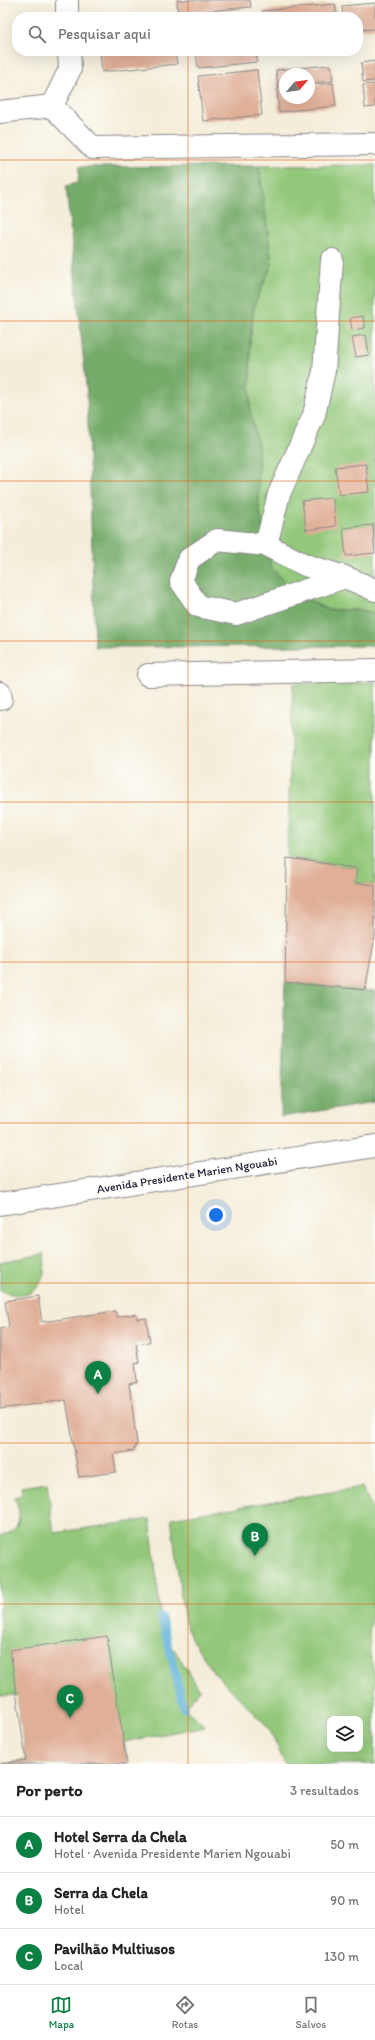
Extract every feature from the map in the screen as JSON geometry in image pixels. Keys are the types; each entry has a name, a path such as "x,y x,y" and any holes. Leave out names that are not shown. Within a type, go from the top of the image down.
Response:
{"street":[{"path":"67,0 68,12"},
{"path":"52,106 70,69 69,56"},
{"path":"0,112 52,106"},
{"path":"52,106 93,148 375,144"},
{"path":"266,545 279,494 314,415 324,371 332,260"},
{"path":"345,577 236,614 198,606 181,581 190,558 217,540 266,545 304,565 345,577 375,590"},
{"path":"148,675 375,670"},
{"name":"Avenida Presidente Marien Ngouabi","path":"0,1204 375,1146"}],"green space":[{"path":"375,165 375,613 361,610 328,610 296,594 271,567 259,508 258,446 250,410 250,343 254,306 272,264 259,166"},
{"path":"259,166 272,264 254,306 250,343 250,410 258,446 259,508 271,567 296,594 328,610 361,610 375,613 375,646 95,647 87,394 66,186 78,183 79,167"},
{"path":"375,682 375,885 355,883 356,868 287,858 293,684"},
{"path":"285,982 375,991 375,1102 281,1117"},
{"path":"44,1254 45,1265 43,1275 36,1289 21,1295 11,1294 0,1290 0,1262"},
{"path":"47,1483 54,1533 150,1519 161,1617 170,1643 200,1690 184,1708 205,1726 124,1742 127,1764 0,1764 26,1760 17,1695 0,1696 0,1536 12,1531 16,1526 19,1510 14,1497 22,1495 21,1487"},
{"path":"362,1487 375,1514 375,1590 369,1635 370,1655 375,1674 375,1764 285,1764 269,1728 215,1674 192,1640 185,1622 171,1518"}],"building":[{"path":"177,0 250,0 251,7 199,12 178,12"},
{"path":"375,3 375,29 363,30 363,12 343,12 342,6"},
{"path":"335,4 336,12 263,12"},
{"path":"100,56 176,56 177,64 102,72"},
{"path":"197,56 256,56 257,62 198,68"},
{"path":"375,61 375,81 363,82 361,63"},
{"path":"331,65 333,81 315,82 315,68 298,68"},
{"path":"257,70 262,115 203,121 198,76"},
{"path":"276,70 279,70 279,87 278,87"},
{"path":"333,83 336,106 279,112 277,89 279,89 279,104 315,104 315,84"},
{"path":"375,84 375,107 365,108 363,85"},
{"path":"363,316 365,328 352,330 350,318"},
{"path":"366,335 369,355 356,357 352,337"},
{"path":"366,464 369,492 339,495 335,467"},
{"path":"333,498 336,526 306,530 302,501"},
{"path":"373,525 375,553 346,556 343,528"},
{"path":"287,858 357,868 355,883 375,885 375,937 365,990 285,982"},
{"path":"38,1296 42,1322 115,1311 117,1317 136,1314 137,1319 146,1318 150,1342 136,1344 139,1362 135,1363 137,1382 129,1384 137,1444 133,1451 113,1454 116,1472 79,1477 66,1400 0,1409 0,1328 9,1327 5,1301"},
{"path":"107,1636 127,1764 0,1764 26,1760 10,1650"}],"waterway":[{"path":"161,1617 184,1708"}],"place":[{"name":"Hotel Serra da Chela","path":"98,1394"},
{"name":"Serra da Chela","path":"255,1556"},
{"name":"Pavilhão Multiusos","path":"70,1718"}]}
